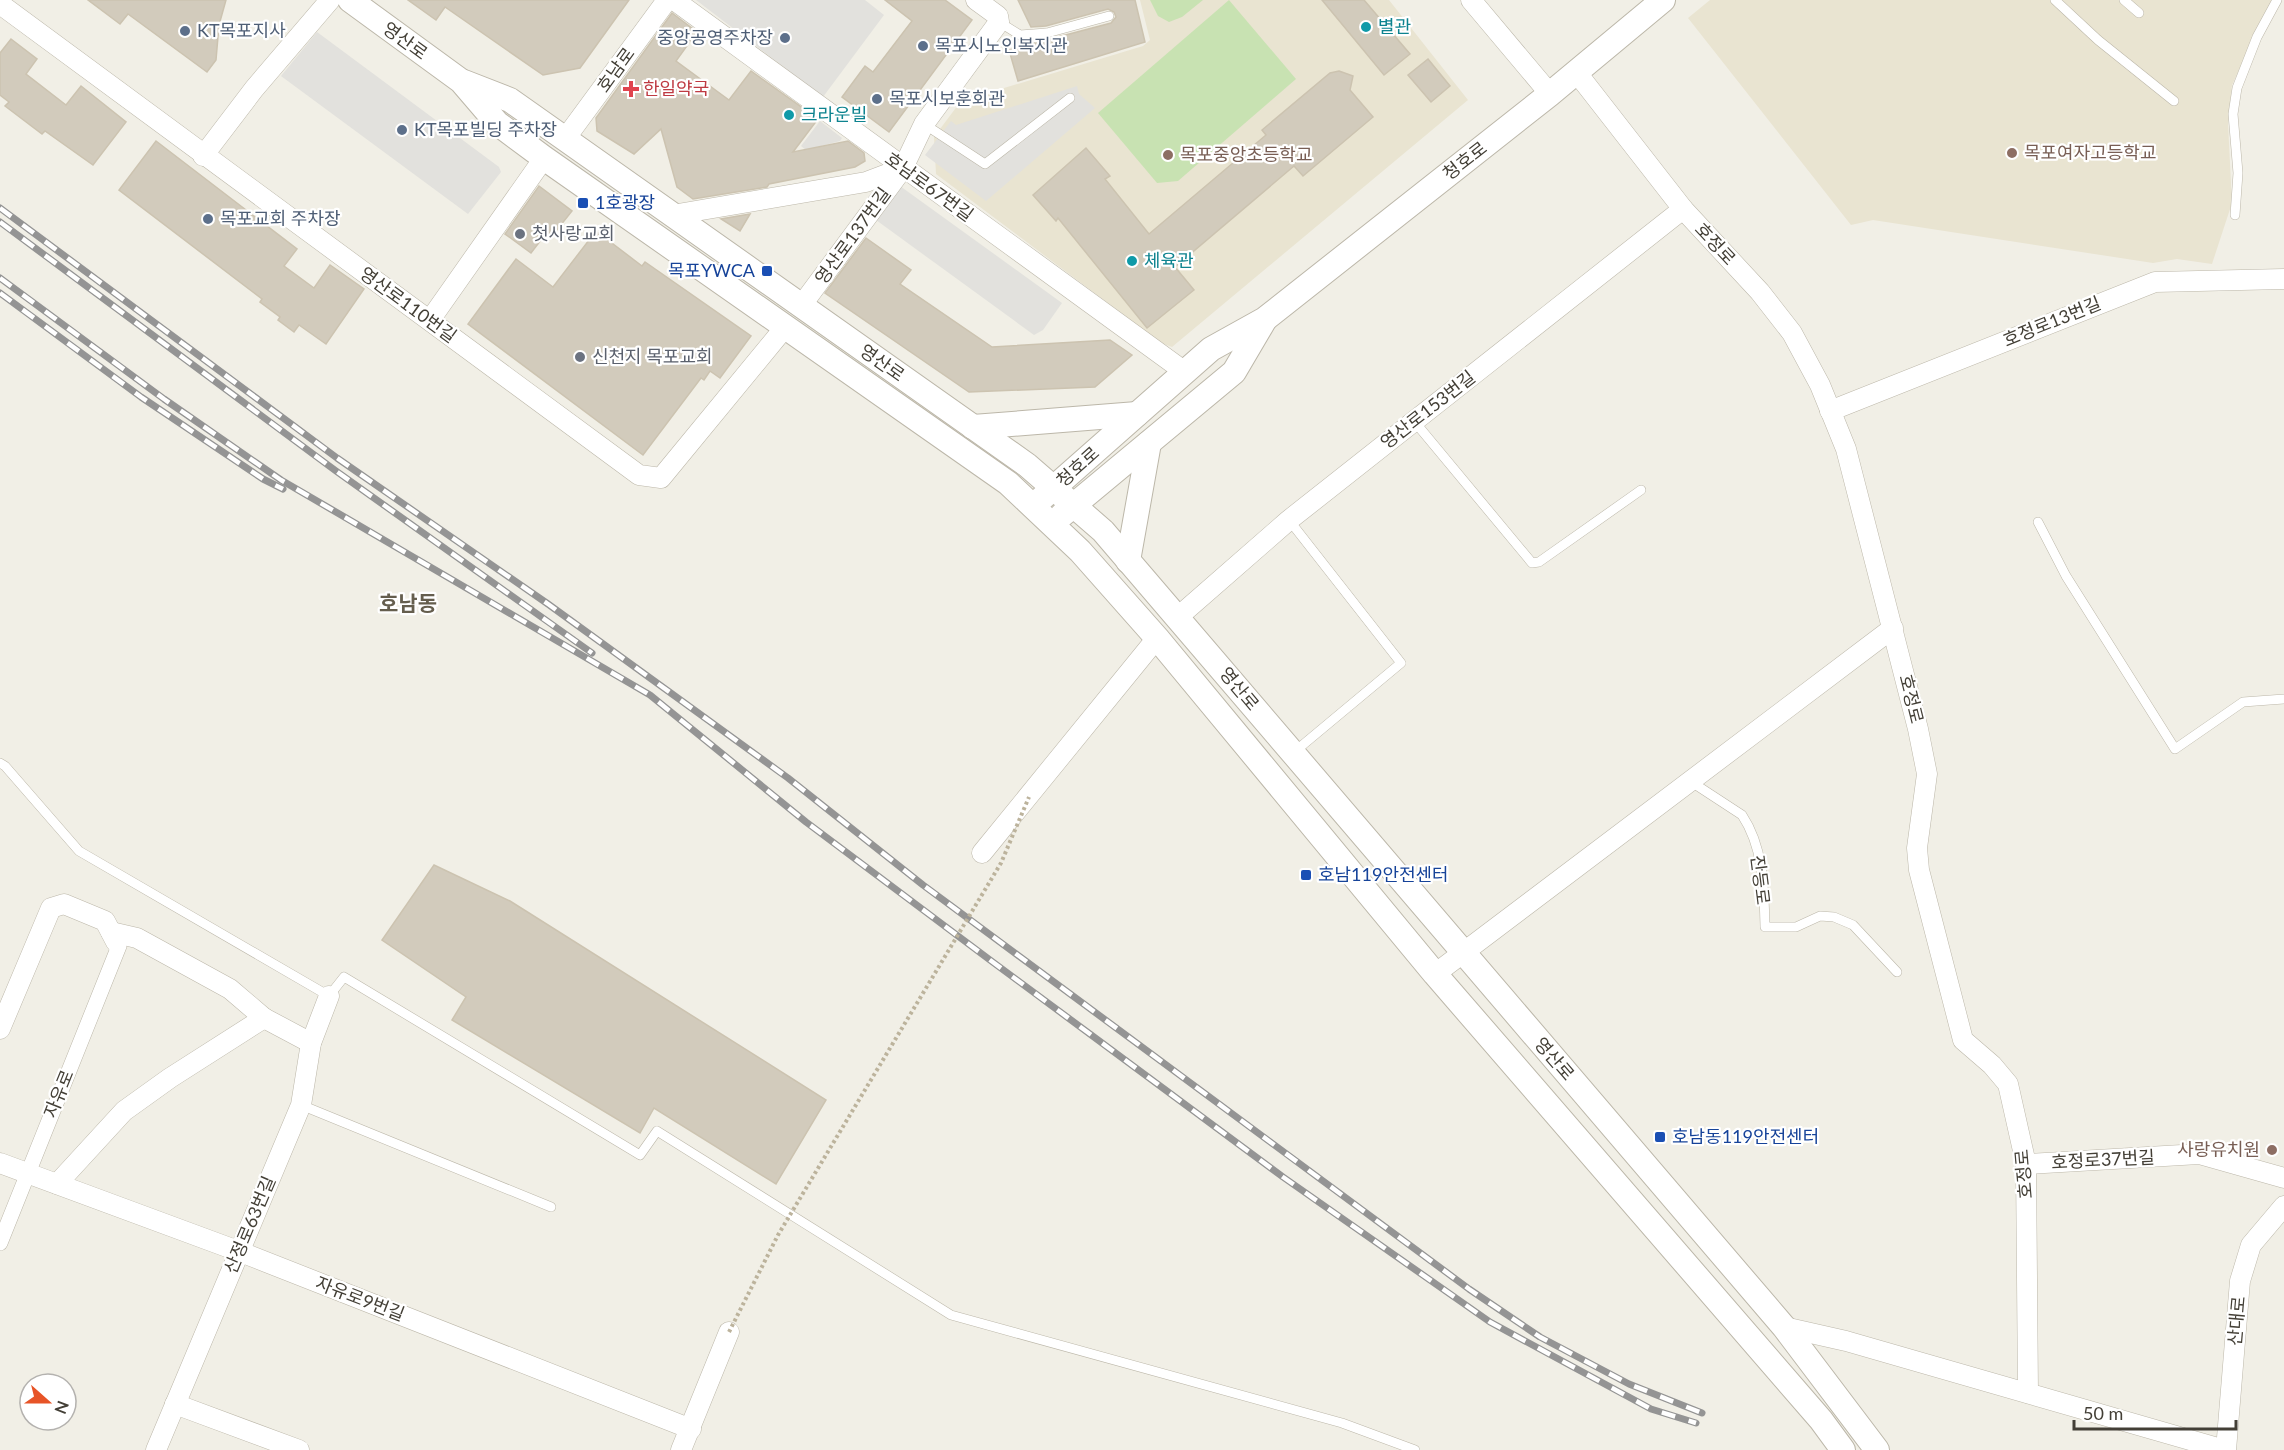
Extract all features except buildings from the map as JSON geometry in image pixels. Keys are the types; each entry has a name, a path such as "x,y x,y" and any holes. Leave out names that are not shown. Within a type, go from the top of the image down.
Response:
{"street":[{"path":"203,156 254,89 330,0"},
{"name":"영산로","path":"350,0 461,81 497,123 544,158 1008,483 1080,551 1157,638 1435,974 1821,1420 1843,1450"},
{"name":"호남로","path":"565,139 667,0"},
{"name":"호남로67번길","path":"674,0 1185,372"},
{"path":"976,0 998,16 999,22"},
{"path":"1471,0 1550,94"},
{"name":"청호로","path":"1033,507 1211,349 1265,319 1577,73 1663,0"},
{"name":"영산로110번길","path":"0,4 203,156 639,475 661,478 786,326"},
{"name":"영산로137번길","path":"801,306 903,168 924,124 999,22"},
{"name":"호정로","path":"1577,73 1683,209 1760,292 1792,333 1820,385 1846,449 1893,628 1927,774 1917,848 1919,870 1964,1040 2008,1083 2026,1164 2028,1393"},
{"name":"영산로","path":"461,81 510,100 1027,465 1103,531 1784,1327 1877,1450"},
{"path":"430,320 544,158"},
{"path":"672,215 866,182 903,168"},
{"name":"영산로153번길","path":"1178,617 1289,520 1683,209"},
{"name":"호정로13번길","path":"1830,411 2155,282 2284,279"},
{"name":"청호로","path":"1051,524 1234,372 1265,319"},
{"path":"973,428 1137,414"},
{"path":"1128,561 1149,443"},
{"path":"1435,974 1893,628"},
{"path":"982,853 1157,638"},
{"path":"0,1029 51,908 64,904 105,921 115,939 137,938 230,989 264,1018 311,1043"},
{"name":"자유로","path":"0,1243 115,939"},
{"name":"산정로63번길","path":"156,1450 238,1251 302,1105 311,1043 329,996"},
{"path":"57,1184 124,1111 170,1078 264,1018"},
{"name":"호정로37번길","path":"2026,1164 2199,1154 2284,1178"},
{"name":"자유로9번길","path":"0,1163 238,1251 691,1429"},
{"name":"산대로","path":"2226,1450 2240,1281 2251,1245 2284,1206"},
{"path":"1784,1327 2028,1393 2226,1450"},
{"path":"681,1450 729,1332"},
{"path":"175,1404 299,1450"},
{"path":"1819,1450 1821,1420"}],"lane":[{"path":"2055,0 2098,39 2174,101"},
{"path":"2124,0 2139,13"},
{"path":"2235,215 2238,174 2233,114 2237,88 2257,37 2277,0"},
{"path":"999,22 1020,35 1047,33 1110,15"},
{"path":"924,124 985,164 1070,98"},
{"path":"1414,421 1532,563 1539,562 1641,490"},
{"path":"1289,520 1401,663 1293,753"},
{"path":"2038,522 2066,576 2175,749 2243,702 2284,699"},
{"path":"0,763 79,851 329,996 344,977 640,1155 657,1131 951,1315 1342,1423 1415,1450"},
{"name":"잔등로","path":"1690,781 1742,814 1754,836 1763,876 1765,927 1796,927 1820,916 1834,917 1853,925 1897,972"},
{"path":"302,1105 551,1207"}],"path":[{"path":"729,1332 778,1235 1001,863 1029,797"}],"shaded area":[{"name":"중앙공영주차장","path":"696,0 865,0 884,15 823,97"},
{"name":"목포중앙초등학교","path":"1140,0 1389,0 1468,100 1172,347 1161,343 936,174 934,137 961,101 1143,46 1150,40"},
{"name":"목포여자고등학교","path":"1710,0 2272,0 2232,85 2228,123 2232,203 2212,264 2177,259 2153,263 1873,220 1851,225 1688,18"},
{"name":"KT목포빌딩 주차장","path":"317,32 499,167 501,172 468,214 281,76"},
{"path":"1077,86 1079,94 1095,108 986,201 925,155 951,121 956,125"},
{"path":"820,121 842,138 840,141 806,150 801,146"},
{"path":"900,186 1062,303 1043,330 1034,335 876,220"}],"green space":[{"path":"1150,0 1203,0 1182,17 1169,22 1158,16"},
{"path":"1229,0 1296,79 1178,181 1157,183 1098,113"}],"railway":[{"path":"0,208 337,458 548,604 788,778 923,885 1469,1289 1540,1337 1629,1384 1702,1413"},
{"path":"0,222 336,471 592,653"},
{"path":"0,278 164,399 281,480 650,695 806,822 990,960 1283,1177 1490,1322 1651,1409 1696,1423"},
{"path":"0,293 141,397 263,479 283,489"}],"place":[{"name":"별관","path":"1366,27"},
{"name":"KT목포지사","path":"185,31"},
{"name":"중앙공영주차장","path":"785,38"},
{"name":"목포시노인복지관","path":"923,46"},
{"name":"한일약국","path":"631,89"},
{"name":"목포시보훈회관","path":"877,99"},
{"name":"크라운빌","path":"789,115"},
{"name":"KT목포빌딩 주차장","path":"402,130"},
{"name":"목포여자고등학교","path":"2012,153"},
{"name":"목포중앙초등학교","path":"1168,155"},
{"name":"1호광장","path":"583,203"},
{"name":"목포교회 주차장","path":"208,219"},
{"name":"첫사랑교회","path":"520,234"},
{"name":"체육관","path":"1132,261"},
{"name":"목포YWCA","path":"767,271"},
{"name":"신천지 목포교회","path":"580,357"},
{"name":"호남119안전센터","path":"1306,875"},
{"name":"호남동119안전센터","path":"1660,1137"},
{"name":"사랑유치원","path":"2272,1150"}],"district":[{"name":"호남동","path":"408,604"}]}
